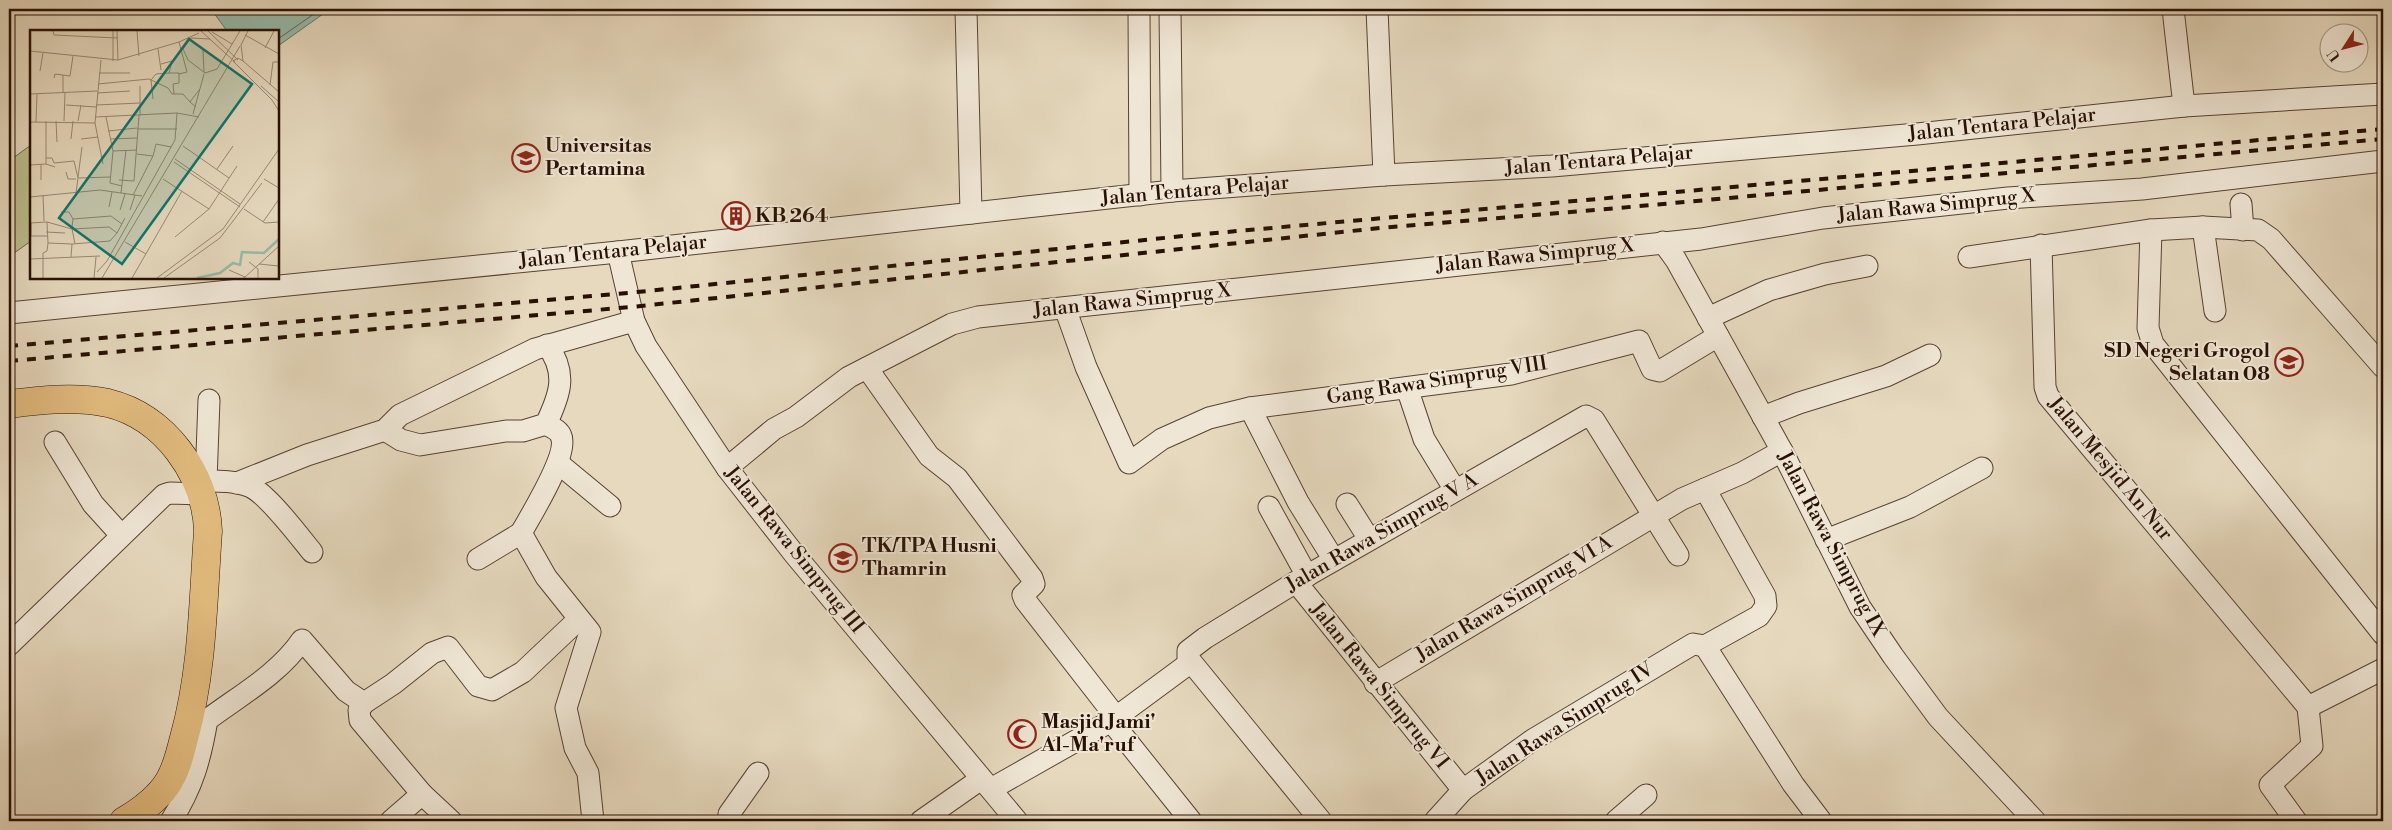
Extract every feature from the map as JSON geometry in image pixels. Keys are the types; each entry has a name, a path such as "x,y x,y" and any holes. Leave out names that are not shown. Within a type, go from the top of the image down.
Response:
{"highway":[{"path":"9,404 47,400 81,401 108,403 132,412 161,432 180,452 202,485 208,531 197,673 190,718 177,766 168,783 141,810 124,821"}],"street":[{"path":"966,9 971,213"},
{"path":"1139,9 1140,195"},
{"path":"1170,9 1172,191"},
{"path":"1377,9 1384,175"},
{"path":"2173,9 2184,106"},
{"name":"Jalan Tentara Pelajar","path":"9,313 618,252 1172,191 1384,175 1552,166 1917,134 2184,106 2383,94"},
{"name":"Jalan Rawa Simprug X","path":"727,468 774,429 796,416 850,377 952,324 978,317 1700,239 1823,218 2008,198 2142,189 2383,161"},
{"path":"2241,204 2243,230"},
{"path":"2204,227 2215,311"},
{"path":"1969,257 2151,230 2204,227 2258,230 2271,239 2383,367"},
{"path":"2151,230 2148,328 2152,344 2383,634"},
{"name":"Jalan Rawa Simprug IX","path":"1663,242 1676,260 1782,451 1860,607 1893,656 1942,721 2035,821"},
{"name":"Jalan Mesjid An Nur","path":"2040,245 2045,387 2048,396 2308,707"},
{"name":"Jalan Rawa Simprug III","path":"618,252 634,321 651,355 727,468 795,555 1017,821"},
{"path":"1708,318 1769,290 1825,274 1868,266"},
{"name":"Gang Rawa Simprug VIII","path":"1065,308 1086,367 1129,463 1162,439 1209,418 1250,408 1511,374 1639,341 1652,369 1660,371 1718,336"},
{"path":"9,645 164,494 202,485 237,483 307,455 385,430 391,422 407,411 547,345 634,321"},
{"path":"385,430 401,440 420,445 506,431 526,431 546,424 560,389 559,366 547,345"},
{"path":"1763,417 1800,402 1886,376 1930,354"},
{"path":"867,368 929,456 957,478 1032,578 1034,584 1023,594 1024,600 1077,664 1114,719 1191,821"},
{"path":"1407,388 1424,439 1455,490"},
{"path":"202,485 209,400"},
{"path":"1250,408 1298,502 1334,560"},
{"name":"Jalan Rawa Simprug V A","path":"1191,662 1187,654 1188,651 1206,638 1369,539 1582,417 1590,417 1653,515"},
{"path":"478,559 521,533 558,463 562,438 559,432 546,424"},
{"path":"55,442 93,504 121,535"},
{"name":"Jalan Rawa Simprug VI A","path":"1375,683 1653,515 1742,473 1782,451"},
{"path":"558,463 610,506"},
{"path":"1826,540 1910,507 1982,468"},
{"path":"237,483 253,488 283,517 312,552"},
{"name":"Jalan Rawa Simprug IV","path":"1435,821 1463,790 1534,740 1693,644 1705,646 1758,616 1766,606 1765,596 1705,489"},
{"path":"1347,504 1369,539"},
{"name":"Jalan Rawa Simprug VI","path":"1269,507 1301,579 1375,683 1463,790"},
{"path":"1653,515 1678,555"},
{"path":"521,533 546,577 590,635 566,708 575,748 588,773 593,821"},
{"path":"451,821 422,794 360,720 359,710 364,703 393,684 432,653 448,647 478,686 492,690 522,672 579,619"},
{"path":"171,821 187,793 200,761 207,720 279,666 294,652 302,640 346,691 364,703"},
{"path":"1705,646 1797,790 1821,821"},
{"path":"921,821 986,784 1114,719 1191,662 1321,821"},
{"path":"2296,821 2270,785 2312,746 2308,707 2383,669"},
{"path":"731,821 729,814 758,773"},
{"path":"391,821 422,794"},
{"path":"1616,821 1646,796"}],"shaded area":[{"path":"30,146 30,242 10,256 9,161"}],"water":[{"path":"211,9 330,9 279,45 279,30 226,30"}],"railway":[{"path":"9,346 628,293 1193,235 2383,129"},
{"path":"9,361 631,307 1380,228 2383,139"}],"place":[{"name":"Universitas Pertamina","path":"526,158"},
{"name":"KB 264","path":"736,216"},
{"name":"SD Negeri Grogol Selatan 08","path":"2289,362"},
{"name":"TK/TPA Husni Thamrin","path":"843,558"},
{"name":"Masjid Jami' Al-Ma'ruf","path":"1022,734"}]}
